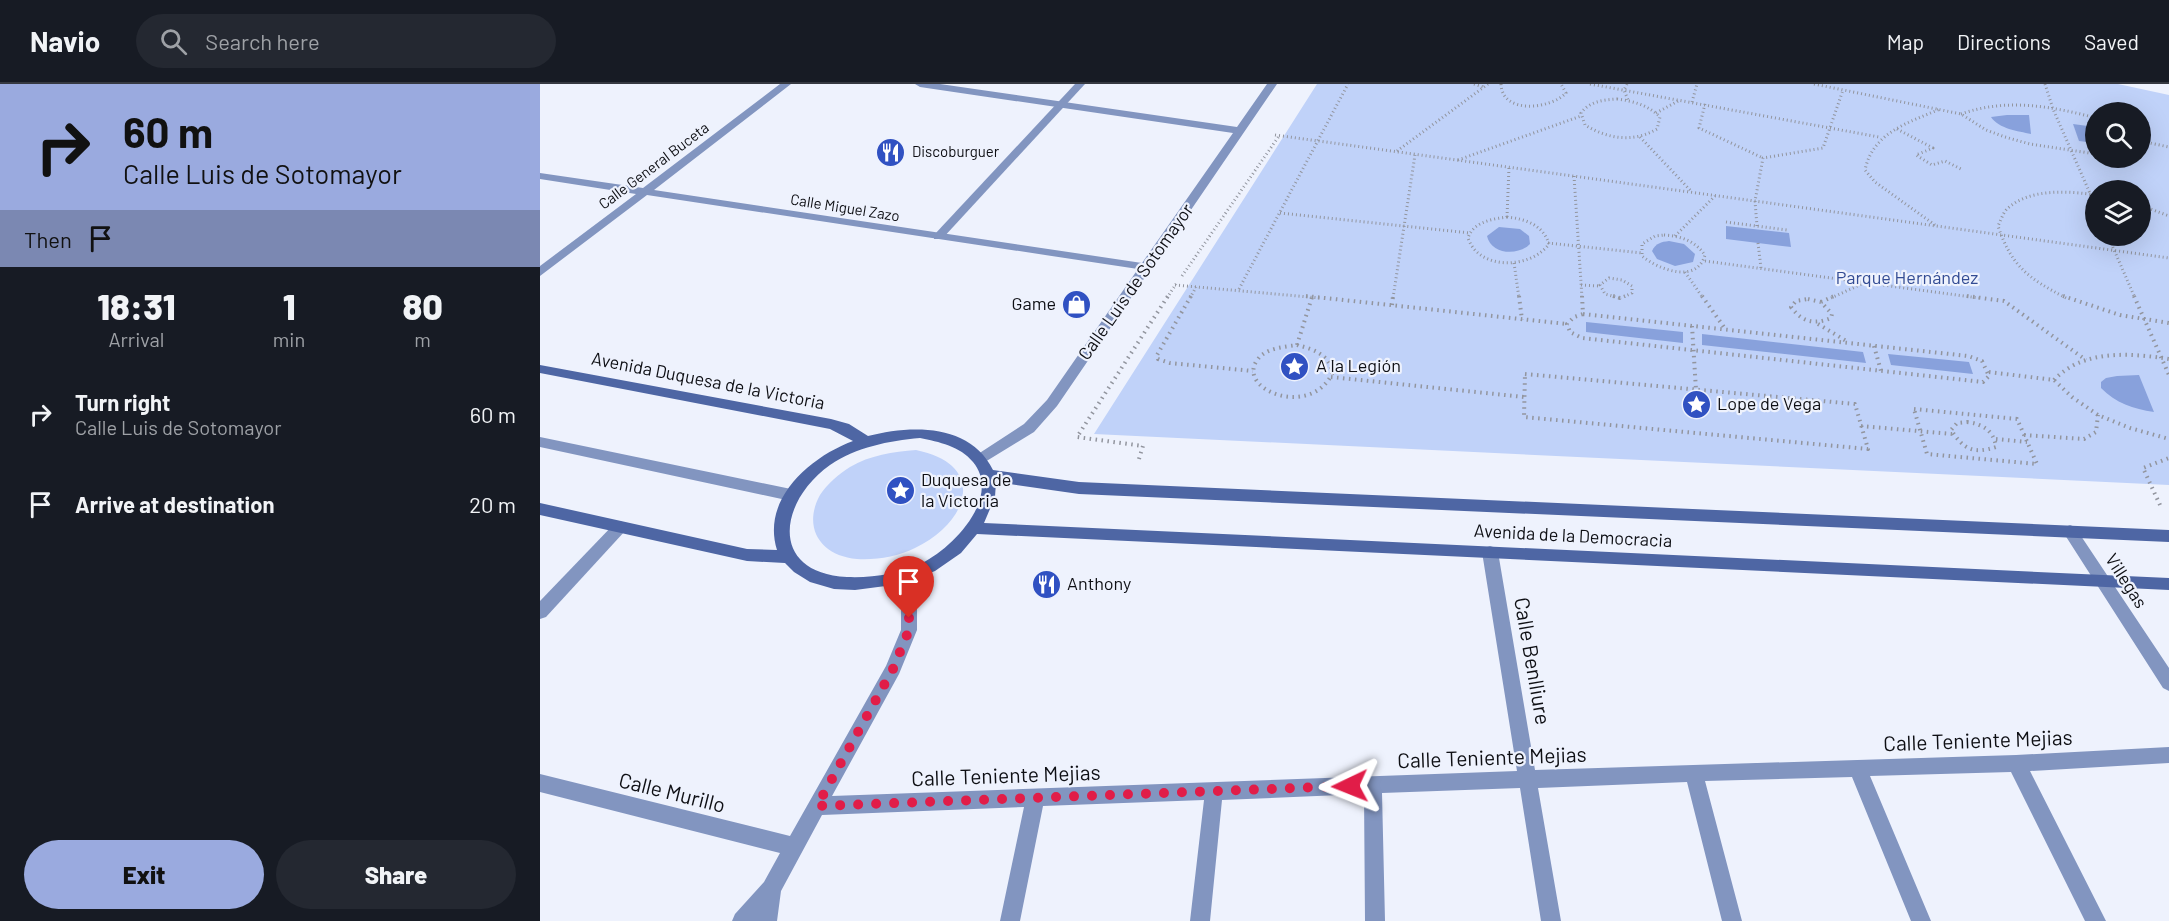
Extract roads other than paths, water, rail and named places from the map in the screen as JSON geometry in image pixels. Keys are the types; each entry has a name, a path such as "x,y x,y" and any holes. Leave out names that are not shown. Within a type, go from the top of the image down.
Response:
{"main road":[{"name":"Avenida Duquesa de la Victoria","path":"540,369 831,424 844,428 864,441"},
{"path":"892,435 945,437 965,447 983,467 989,491 985,509 975,528 954,550 926,568 892,580 859,585 827,582 803,571 788,556 780,537 782,516 791,495 810,473 835,455 864,441 892,435"},
{"name":"Avenida de la Democracia","path":"983,467 1078,488 2169,536"},
{"path":"540,509 747,555 788,556"},
{"name":"Avenida de la Democracia","path":"975,528 2169,584"}],"street":[{"name":"Calle General Buceta","path":"540,272 786,84"},
{"path":"920,84 1241,131"},
{"path":"938,237 1080,84"},
{"name":"Calle Luis de Sotomayor","path":"983,467 1029,428 1052,403 1272,84"},
{"name":"Calle Miguel Zazo","path":"540,176 1146,267"},
{"path":"540,442 791,495"},
{"path":"540,612 620,527"},
{"name":"Villegas","path":"2070,531 2169,683"},
{"name":"Calle Benlliure","path":"1490,552 1551,921"},
{"path":"742,921 771,889 893,669 909,630 909,606 892,580"},
{"name":"Calle Teniente Mejias","path":"817,806 2016,763 2169,755"},
{"path":"2016,763 2096,921"},
{"path":"1857,767 1921,921"},
{"path":"1695,773 1732,921"},
{"name":"Calle Murillo","path":"540,783 794,847"},
{"path":"1373,785 1375,921"},
{"path":"1200,921 1214,790"},
{"path":"1010,921 1035,797"},
{"path":"767,921 771,889"}],"place":[{"name":"Discoburguer","path":"891,152"},
{"name":"Game","path":"1077,304"},
{"name":"A la Legión","path":"1295,366"},
{"name":"Lope de Vega","path":"1696,404"},
{"name":"Duquesa de la Victoria","path":"900,490"},
{"name":"Anthony","path":"1046,584"}],"park label":[{"name":"Parque Hernández","path":"1907,278"}]}
